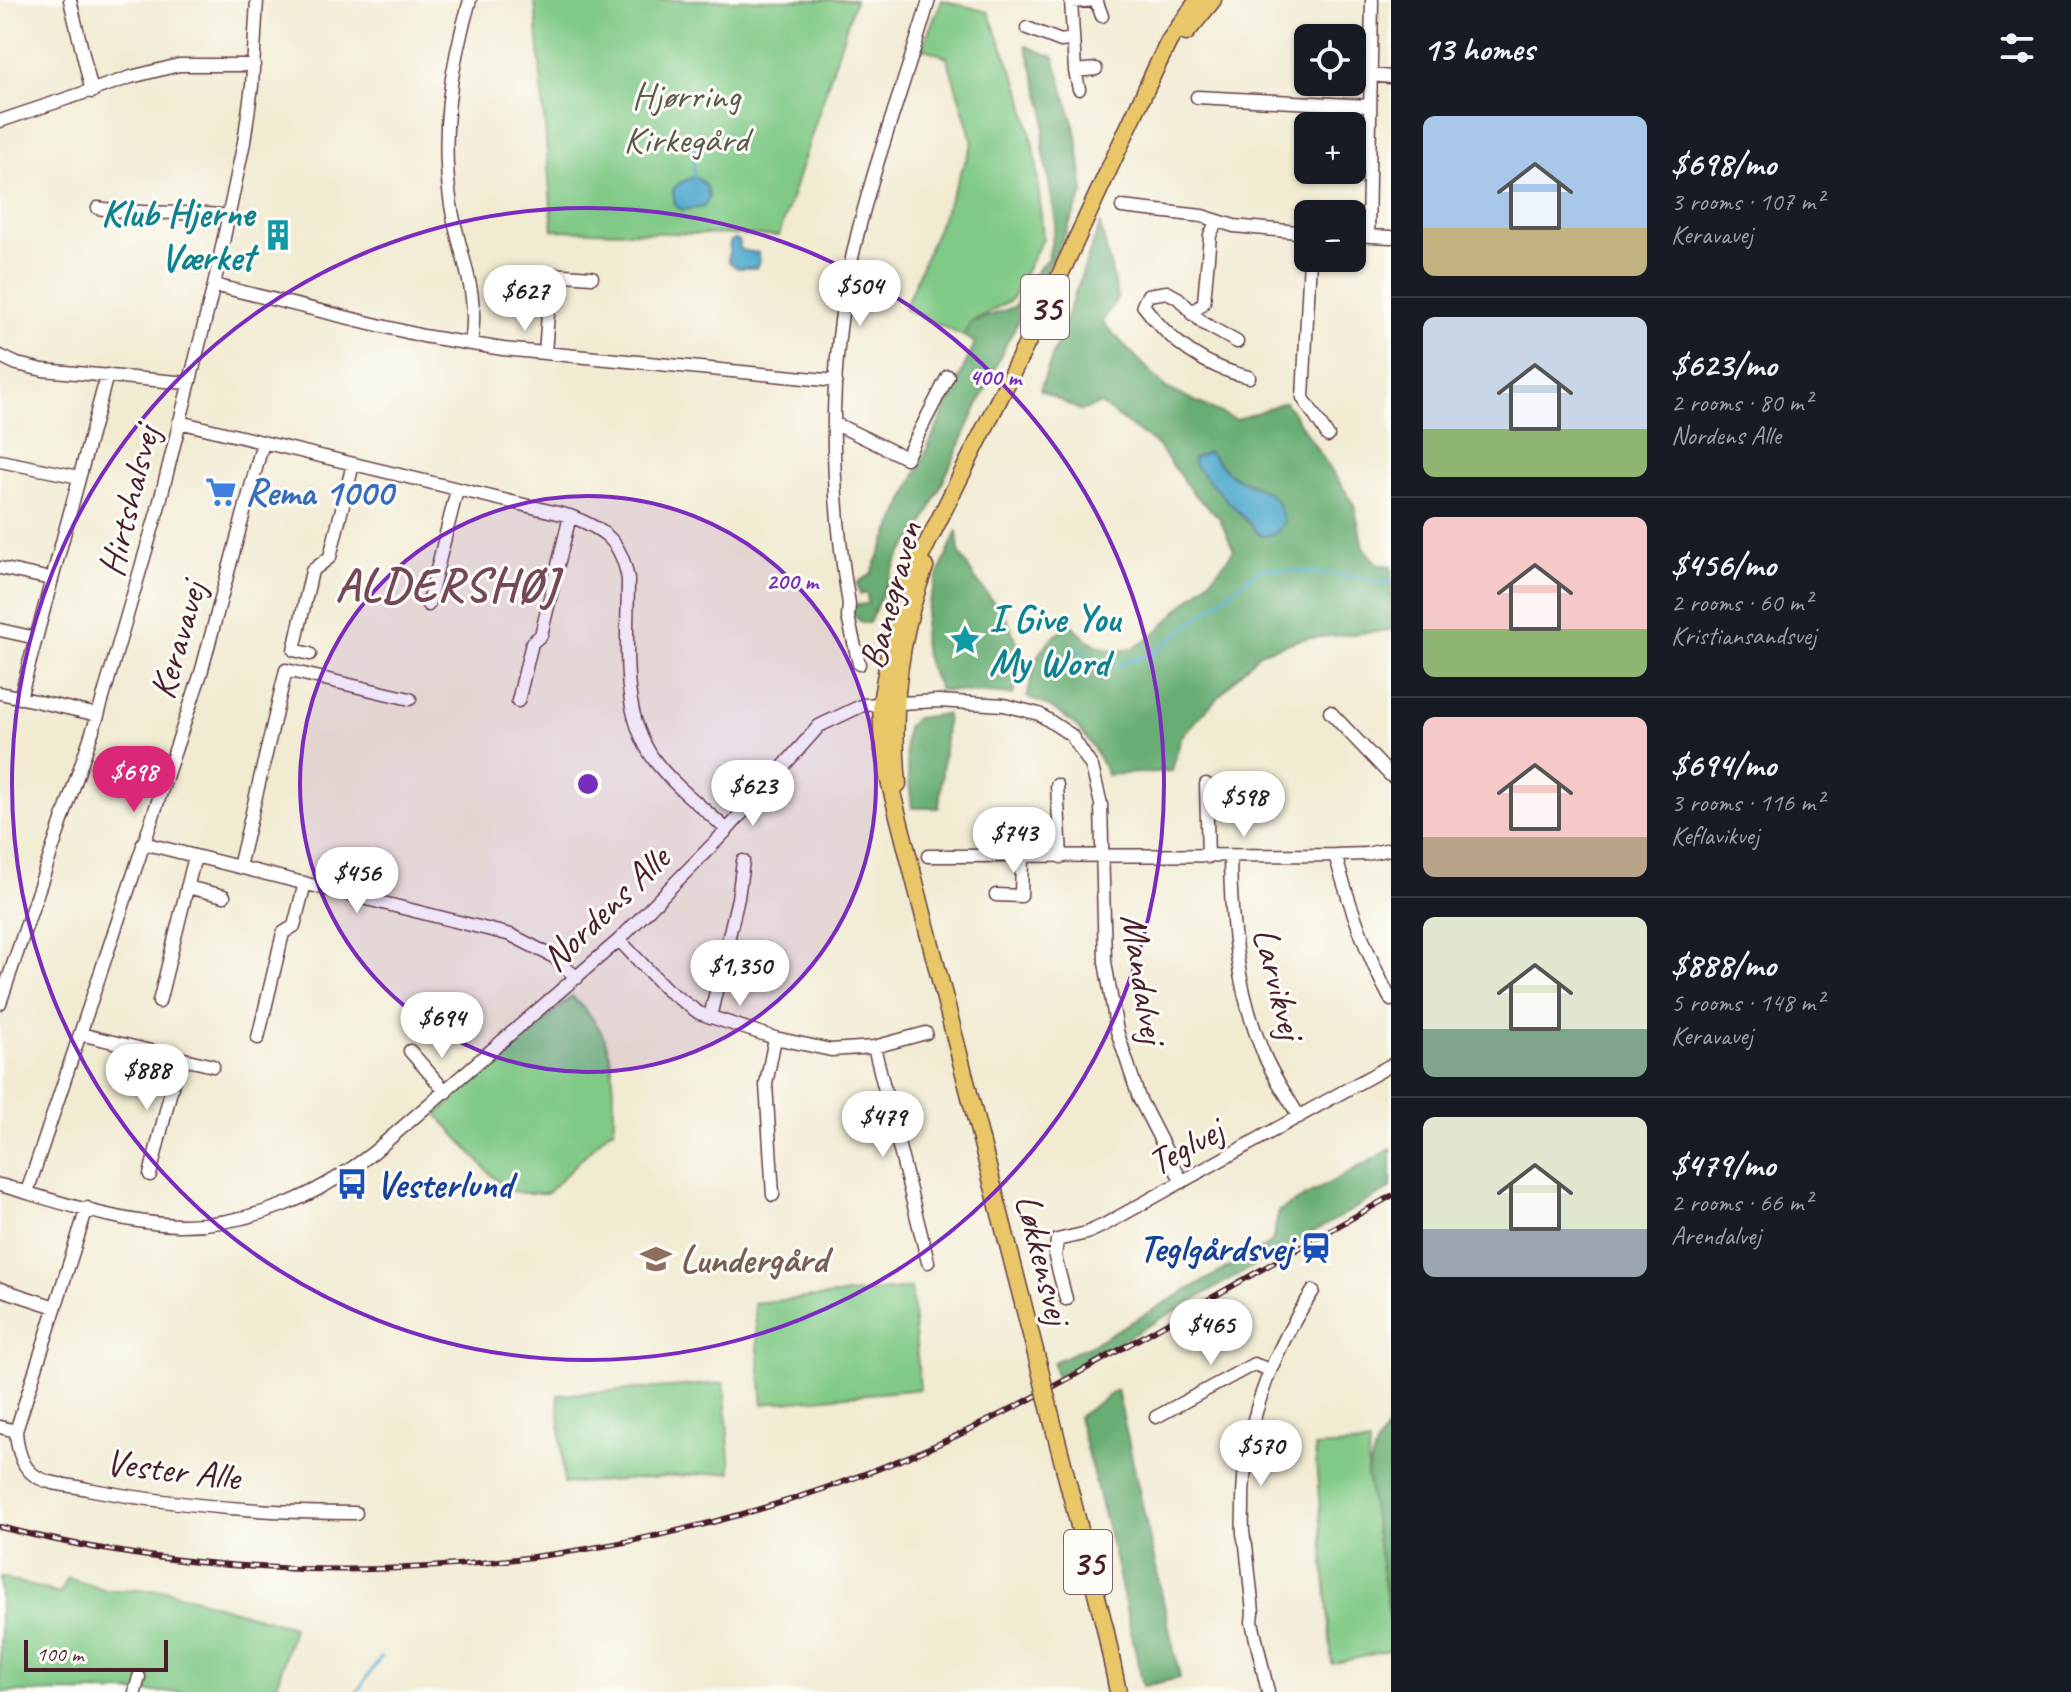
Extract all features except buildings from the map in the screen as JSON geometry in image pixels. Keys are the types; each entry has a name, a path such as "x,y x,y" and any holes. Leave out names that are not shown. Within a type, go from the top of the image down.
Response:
{"main road":[{"name":"Banegraven","path":"889,703 892,636 903,595 1046,305 1169,41 1198,0"},
{"name":"Banegraven","path":"1138,108 1168,58 1213,0"},
{"name":"Løkkensvej","path":"889,703 883,750 887,773 1105,1628 1118,1692"}],"street":[{"path":"70,0 92,92"},
{"name":"Hirtshalsvej","path":"0,1003 98,715 142,571 214,285 244,142 254,65 257,0"},
{"path":"470,0 449,86 446,163 451,208 474,298 471,343"},
{"path":"859,664 848,617 849,604 839,548 835,499 836,381 853,252 870,187 929,0"},
{"path":"1079,89 1071,1 1097,0 1102,16"},
{"path":"1372,0 1368,235 1391,237"},
{"path":"1027,28 1061,41 1073,39"},
{"path":"0,121 131,77 179,65 254,65"},
{"path":"1075,71 1096,69"},
{"path":"1371,75 1391,77"},
{"path":"1197,97 1370,106"},
{"path":"1122,207 1202,216 1234,226 1294,232"},
{"path":"98,208 145,214 228,216"},
{"path":"1192,314 1204,302 1210,235 1217,221"},
{"path":"1309,272 1303,398 1328,436"},
{"path":"545,353 551,274 592,277"},
{"path":"214,285 423,336 545,353 836,381"},
{"path":"1237,342 1216,332 1167,292 1148,295 1143,302 1155,322 1187,352 1249,377"},
{"path":"0,356 43,370 188,383"},
{"path":"20,698 107,375"},
{"path":"834,423 906,458 948,376"},
{"path":"179,422 570,516 597,527 613,541 624,561 628,579 631,701 643,741 667,775 727,830"},
{"name":"Keravavej","path":"27,1192 201,673 263,442"},
{"path":"0,461 79,477"},
{"path":"310,654 294,650 312,571 330,557 353,464"},
{"path":"428,605 457,490"},
{"path":"518,701 532,643 541,635 570,516"},
{"path":"0,568 51,579"},
{"path":"0,630 36,638"},
{"path":"239,867 286,670 410,699"},
{"path":"0,693 98,715"},
{"name":"Mandalvej","path":"889,703 938,701 1021,707 1056,723 1083,750 1092,767 1101,804 1105,962 1117,1031 1139,1098 1182,1182"},
{"name":"Nordens Alle","path":"0,1185 133,1219 177,1225 256,1215 290,1204 347,1174 446,1092 619,940 727,830 819,726 860,706 889,703"},
{"path":"1330,712 1391,776"},
{"path":"1206,784 1208,857"},
{"path":"1057,785 1061,857"},
{"path":"143,843 511,935 554,957 577,978"},
{"path":"928,856 1230,857 1366,854 1391,849"},
{"path":"1335,855 1372,966 1391,1000"},
{"path":"159,1002 195,856"},
{"path":"996,895 1021,896 1022,857"},
{"name":"Larvikvej","path":"1230,857 1232,922 1242,993 1267,1061 1299,1117"},
{"path":"710,1017 738,898 743,861"},
{"path":"258,1038 283,933 294,926 305,883"},
{"path":"187,887 224,896"},
{"path":"619,940 667,990 699,1013 775,1038 831,1050 874,1047 926,1033"},
{"path":"80,1034 213,1066"},
{"path":"773,1195 766,1084 775,1038"},
{"path":"874,1047 928,1262"},
{"path":"410,1051 446,1092"},
{"path":"150,1175 179,1058"},
{"name":"Teglvej","path":"1066,1299 1055,1257 1057,1240 1087,1233 1104,1225 1391,1065"},
{"path":"0,1427 16,1431 87,1208"},
{"path":"0,1289 55,1307"},
{"path":"1268,1692 1252,1622 1243,1538 1243,1498 1249,1440 1270,1370 1293,1322 1313,1291"},
{"path":"1156,1417 1254,1364 1270,1370"},
{"name":"Vester Alle","path":"16,1431 17,1446 24,1463 34,1475 52,1482 134,1498 231,1509 356,1513"},
{"path":"135,1692 139,1677"}],"green space":[{"name":"Hjørring Kirkegård","path":"535,0 855,0 779,236 553,230"},
{"path":"942,0 988,12 1022,94 1036,160 1043,238 1011,300 971,322 963,336 904,309 973,143 947,57 922,48"},
{"path":"1026,46 1054,57 1077,136 1084,192 1056,253 1007,342 923,525 898,558 869,623 863,623 852,614 854,605 868,604 867,594 860,594 857,583 871,574 975,343 963,336 971,322 1014,307 1048,258 1056,223 1043,148 1045,111"},
{"path":"1100,224 1118,297 1102,322 1166,388 1236,420 1285,402 1354,504 1363,547 1377,564 1391,566 1391,630 1302,639 1259,653 1181,737 1172,771 1107,775 1094,748 1076,727 1055,710 1027,697 1043,647 1071,624 1094,644 1104,648 1132,648 1157,632 1234,550 1219,517 1193,493 1158,446 1100,404 1081,411 1040,390"},
{"path":"957,530 959,552 1007,620 1023,656 1013,695 940,690 927,662 924,646 926,612"},
{"path":"947,714 939,808 912,808 905,743 907,727 916,718"},
{"path":"572,996 604,1037 613,1076 614,1130 610,1130 547,1193 509,1190 492,1176 437,1114"},
{"path":"1391,1149 1391,1188 1056,1378 1053,1362 1089,1346 1272,1242 1279,1211"},
{"path":"911,1288 920,1389 763,1404 754,1303"},
{"path":"724,1383 731,1472 564,1484 558,1395"},
{"path":"1117,1390 1180,1678 1143,1686 1114,1554 1078,1417"},
{"path":"1391,1421 1391,1546 1387,1548 1391,1567 1391,1627 1367,1473 1376,1447"},
{"path":"1369,1444 1367,1473 1391,1627 1391,1650 1332,1664 1315,1447"},
{"path":"0,1577 60,1594 68,1578 105,1590 165,1590 293,1627 275,1692 0,1692"}],"water":[{"path":"694,177 705,185 709,197 704,207 683,210 675,206 673,190 679,183"},
{"path":"735,239 739,241 740,250 758,253 760,261 756,268 737,268 728,261 730,242"},
{"path":"1208,452 1232,476 1273,497 1284,522 1275,534 1261,536 1195,466 1193,458"}],"waterway":[{"path":"693,144 694,177"},
{"path":"1073,646 1099,665 1110,667 1151,655 1257,571 1265,568 1391,583"},
{"path":"357,1692 381,1657"}],"railway":[{"path":"0,1527 115,1551 230,1565 347,1569 464,1564 579,1550 694,1527 806,1495 915,1454 974,1427 1090,1367 1391,1196"}],"place":[{"name":"Klub Hjerne Værket","path":"278,235"},
{"name":"Rema 1000","path":"221,492"},
{"name":"I Give You My Word","path":"965,640"},
{"name":"Vesterlund","path":"352,1184"},
{"name":"Teglgårdsvej","path":"1316,1248"},
{"name":"Lundergård","path":"656,1259"}],"district":[{"name":"ALDERSHØJ","path":"447,584"}]}
